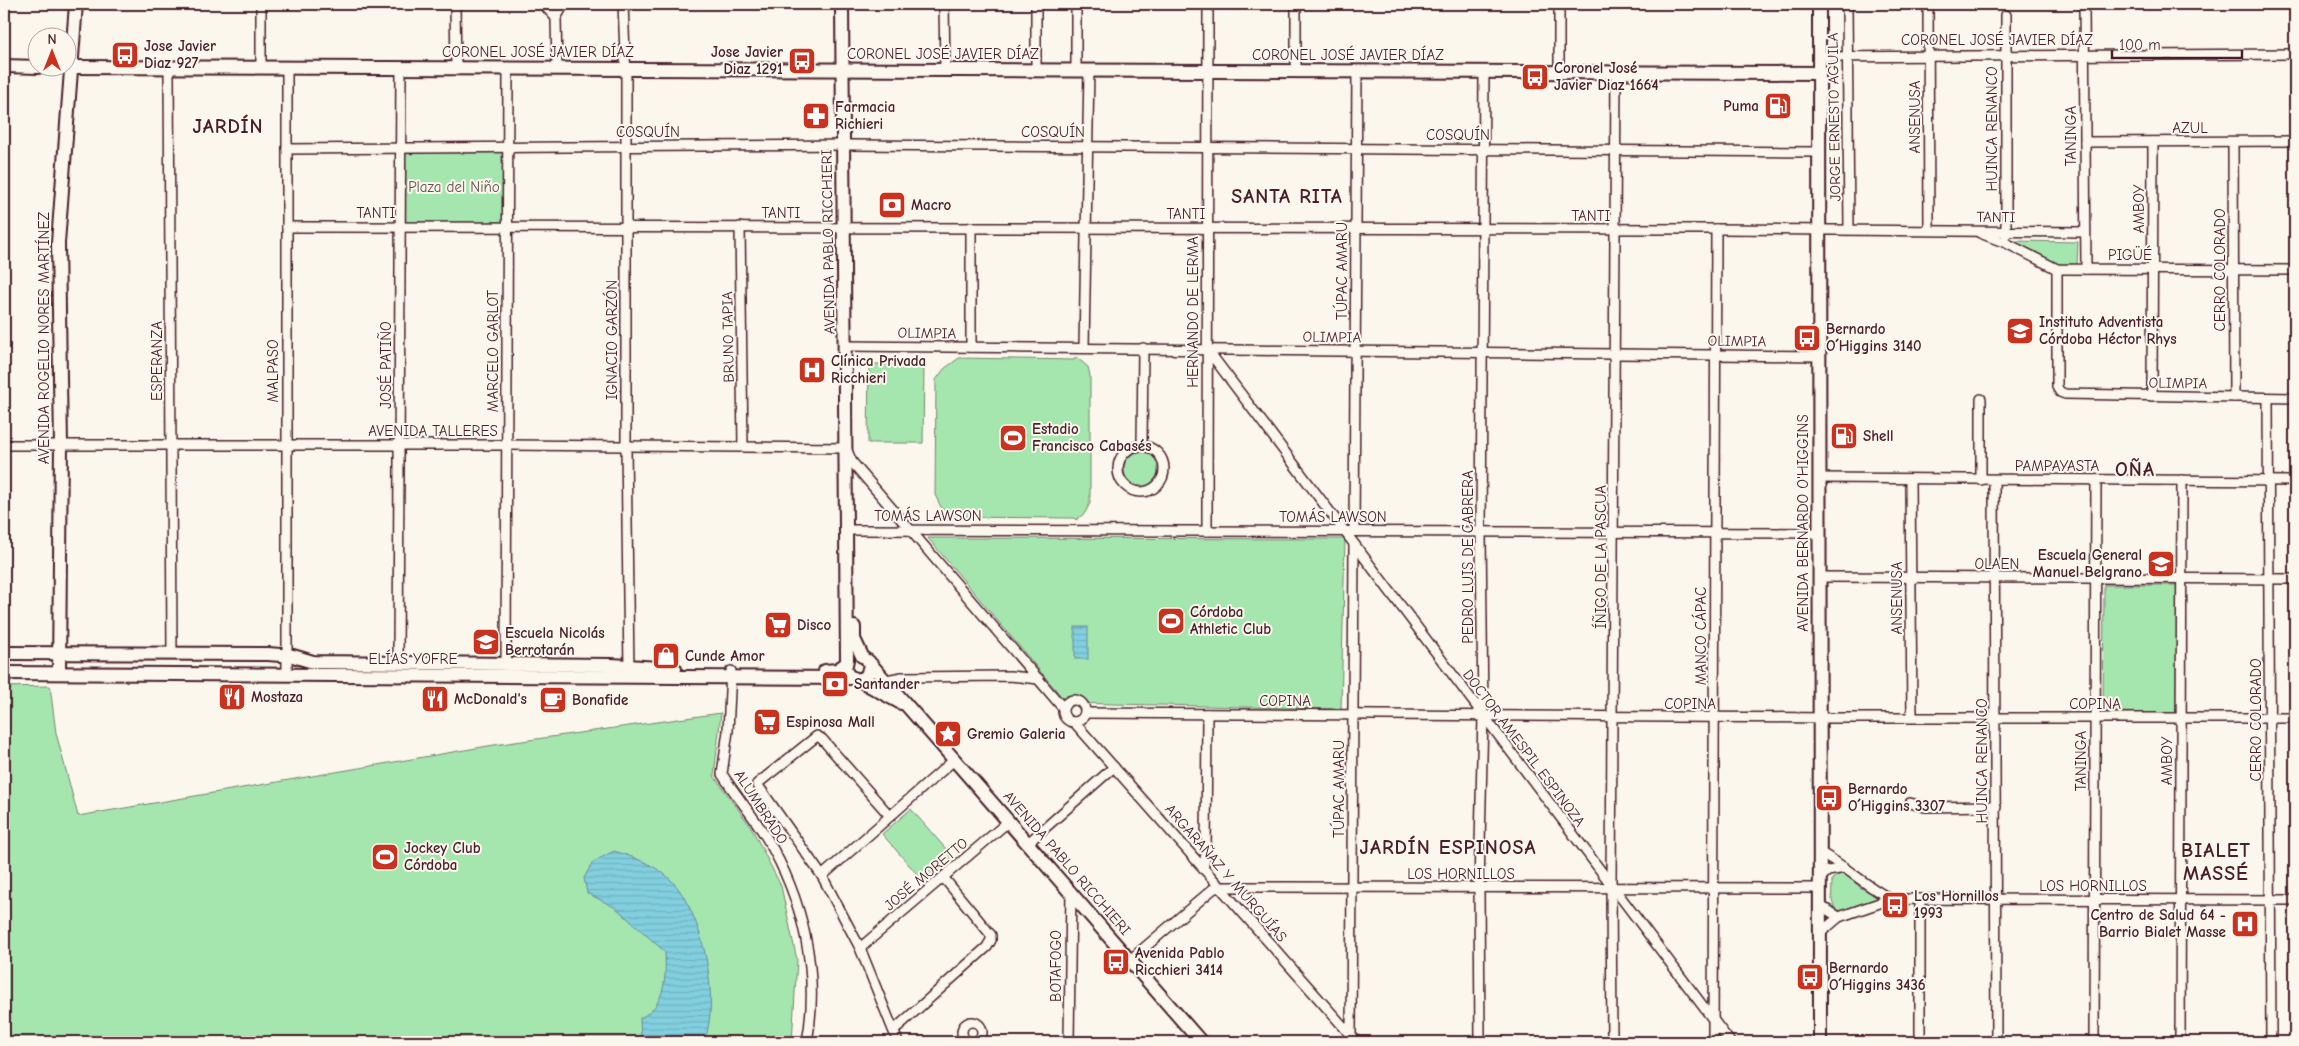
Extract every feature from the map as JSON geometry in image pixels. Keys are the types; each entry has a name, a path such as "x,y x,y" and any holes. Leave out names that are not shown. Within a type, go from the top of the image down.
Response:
{"main road":[{"name":"AVENIDA ROGELIO NORES MARTÍNEZ","path":"73,28 76,4"},
{"name":"AVENIDA PABLO RICCHIERI","path":"842,4 846,69"},
{"name":"AVENIDA PABLO RICCHIERI","path":"846,662 852,462 848,346 846,145 846,69 849,4"},
{"name":"AVENIDA BERNARDO O'HIGGINS","path":"1819,4 1820,1042"},
{"path":"4,66 28,66"},
{"name":"CORONEL JOSÉ JAVIER DÍAZ","path":"78,67 1819,73"},
{"name":"AVENIDA ROGELIO NORES MARTÍNEZ","path":"59,673 61,445 58,243 68,78"},
{"name":"AVENIDA PABLO RICCHIERI","path":"848,346 846,448 854,639 866,660 886,680 1201,1042"},
{"name":"ELÍAS YOFRE","path":"4,653 287,655 313,662 506,664 629,671 855,679"},
{"path":"854,656 866,660 867,676 855,679 846,672 846,662 854,656"},
{"name":"ELÍAS YOFRE","path":"731,674 833,671 846,662"},
{"name":"ELÍAS YOFRE","path":"4,673 287,675 629,671"},
{"name":"AVENIDA PABLO RICCHIERI","path":"855,679 907,706"}],"street":[{"path":"261,4 261,67"},
{"path":"455,4 456,68"},
{"path":"543,4 556,18"},
{"path":"557,68 556,18 564,4"},
{"name":"IGNACIO GARZÓN","path":"623,4 624,59 626,68 626,446 629,671"},
{"path":"944,4 945,70"},
{"path":"1036,4 1036,70"},
{"path":"1076,4 1083,70 1086,146 1084,348"},
{"name":"HERNANDO DE LERMA","path":"1207,531 1208,4"},
{"path":"1296,4 1296,71"},
{"path":"1559,4 1559,72"},
{"name":"JORGE ERNESTO AGUILA","path":"1847,4 1849,230"},
{"name":"ANSENUSA","path":"1928,4 1929,230"},
{"name":"TANINGA","path":"2084,4 2086,269"},
{"name":"HUINCA RENANCO","path":"2006,16 2006,243"},
{"name":"CORONEL JOSÉ JAVIER DÍAZ","path":"1819,57 2295,54"},
{"name":"ESPERANZA","path":"169,67 172,654"},
{"name":"MALPASO","path":"287,67 287,675"},
{"name":"JOSÉ PATIÑO","path":"398,662 400,68"},
{"name":"MARCELO GARLOT","path":"506,664 508,68"},
{"name":"TÚPAC AMARU","path":"1349,531 1356,351 1357,71"},
{"name":"PEDRO LUIS DE CABRERA","path":"1480,1042 1479,887 1483,715 1481,532 1484,72"},
{"name":"ÍÑIGO DE LA PASCUA","path":"1612,1042 1611,887 1614,717 1614,230 1616,72"},
{"name":"AZUL","path":"2085,142 2295,141"},
{"name":"AMBOY","path":"2152,396 2153,142"},
{"name":"CERRO COLORADO","path":"2233,142 2234,397"},
{"name":"COSQUÍN","path":"287,149 846,145 1483,148 1819,152"},
{"name":"TANTI","path":"287,227 1820,229 2085,232"},
{"name":"BRUNO TAPIA","path":"740,227 743,446"},
{"path":"970,347 971,227"},
{"name":"MANCO CÁPAC","path":"1713,1042 1716,229"},
{"name":"PIGÜÉ","path":"1973,230 2006,243 2057,269 2295,270"},
{"name":"OLIMPIA","path":"2057,269 2058,387 2060,392 2065,394 2295,398"},
{"name":"OLIMPIA","path":"848,346 1818,356"},
{"path":"1142,446 1143,348"},
{"name":"DOCTOR AMESPIL ESPINOZA","path":"1207,349 1349,531 1354,544 1611,887 1730,1042"},
{"name":"CERRO COLORADO","path":"2268,398 2271,1042"},
{"path":"1981,399 1981,480"},
{"name":"AVENIDA TALLERES","path":"4,445 507,445 846,448"},
{"path":"1142,446 1156,451 1164,463 1164,470 1163,477 1154,488 1139,492 1125,485 1118,471 1122,456 1128,450 1142,446"},
{"path":"846,448 852,462 1064,708 1066,717 1074,722 1081,719 1085,713 1083,704 1077,700 1067,702 1064,708"},
{"name":"PAMPAYASTA","path":"1819,478 2295,481"},
{"name":"ANSENUSA","path":"1910,479 1912,717"},
{"name":"HUINCA RENANCO","path":"1994,480 1997,900 1996,1042"},
{"name":"TANINGA","path":"2094,1042 2096,480"},
{"name":"AMBOY","path":"2180,1042 2182,480"},
{"name":"TOMÁS LAWSON","path":"850,530 1819,533"},
{"name":"TÚPAC AMARU","path":"1354,544 1354,1038"},
{"name":"OLAEN","path":"1819,577 2295,579"},
{"path":"1010,676 1016,674 1026,665"},
{"name":"ALUMBRADO","path":"731,674 728,731 722,774 766,837 789,882 800,911 811,978 810,1023 807,1042"},
{"path":"886,680 902,677 1010,676 1039,680"},
{"name":"COPINA","path":"1085,713 1714,718 2295,718"},
{"path":"1203,869 1206,854 1207,714"},
{"name":"ARGARAÑAZ Y MURGUÍAS","path":"1074,722 1354,1038"},
{"path":"890,816 822,739 817,736 757,784 822,876 860,948 898,1042"},
{"path":"822,876 954,760"},
{"path":"1028,843 1114,767"},
{"path":"1910,803 1925,807 1996,806"},
{"name":"JOSÉ MORETTO","path":"860,948 1009,821"},
{"name":"LOS HORNILLOS","path":"1819,852 1845,868 1873,891 1890,899"},
{"name":"LOS HORNILLOS","path":"1219,887 1713,888 1819,884 1828,872 1845,868"},
{"path":"894,1030 987,947 992,940 991,935 943,877"},
{"path":"1130,960 1212,889 1219,887"},
{"name":"BOTAFOGO","path":"1070,1042 1071,891"},
{"name":"LOS HORNILLOS","path":"1819,934 1839,917 1890,899 2295,900"},
{"path":"1920,899 1920,1042"},
{"path":"1819,905 1839,917"}],"green space":[{"name":"Plaza del Niño","path":"508,147 507,227 400,227 400,148"},
{"path":"2013,241 2078,242 2077,265 2061,265"},
{"name":"Estadio Francisco Cabasés","path":"1076,357 1088,367 1090,376 1090,503 1085,513 1076,520 1074,518 951,517 941,507 935,495 936,380 944,369 959,358 1074,360"},
{"path":"869,364 924,364 923,443 868,443"},
{"path":"1141,452 1148,453 1153,457 1157,462 1157,476 1153,481 1148,485 1141,486 1134,485 1129,481 1125,476 1124,469 1125,462 1129,457 1134,453"},
{"name":"Córdoba Athletic Club","path":"928,538 1345,539 1341,709 1067,703"},
{"path":"2104,585 2177,585 2176,713 2103,712"},
{"name":"Jockey Club Córdoba","path":"50,686 56,733 78,816 494,745 721,713 714,776 751,827 781,886 797,960 792,1042 4,1042 4,687"},
{"path":"911,809 953,857 924,882 882,834"},
{"path":"1840,874 1845,874 1861,888 1883,899 1839,913 1832,902 1832,879"}],"water":[{"path":"1075,627 1088,627 1088,659 1075,659"},
{"path":"614,851 644,862 659,870 671,880 682,894 692,913 706,957 709,981 711,1003 709,1024 704,1042 641,1042 640,1018 649,1013 655,1006 663,990 665,952 616,908 587,893 584,878 593,862"}],"place":[{"name":"Jose Javier Diaz 927","path":"125,55"},
{"name":"Jose Javier Diaz 1291","path":"802,61"},
{"name":"Coronel José Javier Diaz 1664","path":"1535,77"},
{"name":"Puma","path":"1778,106"},
{"name":"Farmacia Richieri","path":"816,116"},
{"name":"Macro","path":"892,205"},
{"name":"Instituto Adventista Córdoba Héctor Rhys","path":"2020,331"},
{"name":"Bernardo O´Higgins 3140","path":"1807,338"},
{"name":"Clínica Privada Ricchieri","path":"812,370"},
{"name":"Shell","path":"1844,436"},
{"name":"Estadio Francisco Cabasés","path":"1013,438"},
{"name":"Escuela General Manuel Belgrano","path":"2161,564"},
{"name":"Córdoba Athletic Club","path":"1171,621"},
{"name":"Disco","path":"778,625"},
{"name":"Escuela Nicolás Berrotarán","path":"486,642"},
{"name":"Cunde Amor","path":"666,656"},
{"name":"Santander","path":"835,684"},
{"name":"Mostaza","path":"232,697"},
{"name":"McDonald's","path":"435,699"},
{"name":"Bonafide","path":"553,700"},
{"name":"Espinosa Mall","path":"767,722"},
{"name":"Gremio Galeria","path":"948,734"},
{"name":"Bernardo O´Higgins 3307","path":"1829,798"},
{"name":"Jockey Club Córdoba","path":"385,857"},
{"name":"Los Hornillos 1993","path":"1895,905"},
{"name":"Centro de Salud 64 - Barrio Bialet Masse","path":"2245,924"},
{"name":"Avenida Pablo Ricchieri 3414","path":"1116,962"},
{"name":"Bernardo O´Higgins 3436","path":"1810,977"}],"district":[{"name":"JARDÍN","path":"228,126"},
{"name":"SANTA RITA","path":"1287,196"},
{"name":"OÑA","path":"2135,469"},
{"name":"JARDÍN ESPINOSA","path":"1448,847"},
{"name":"BIALET MASSÉ","path":"2216,862"}]}
